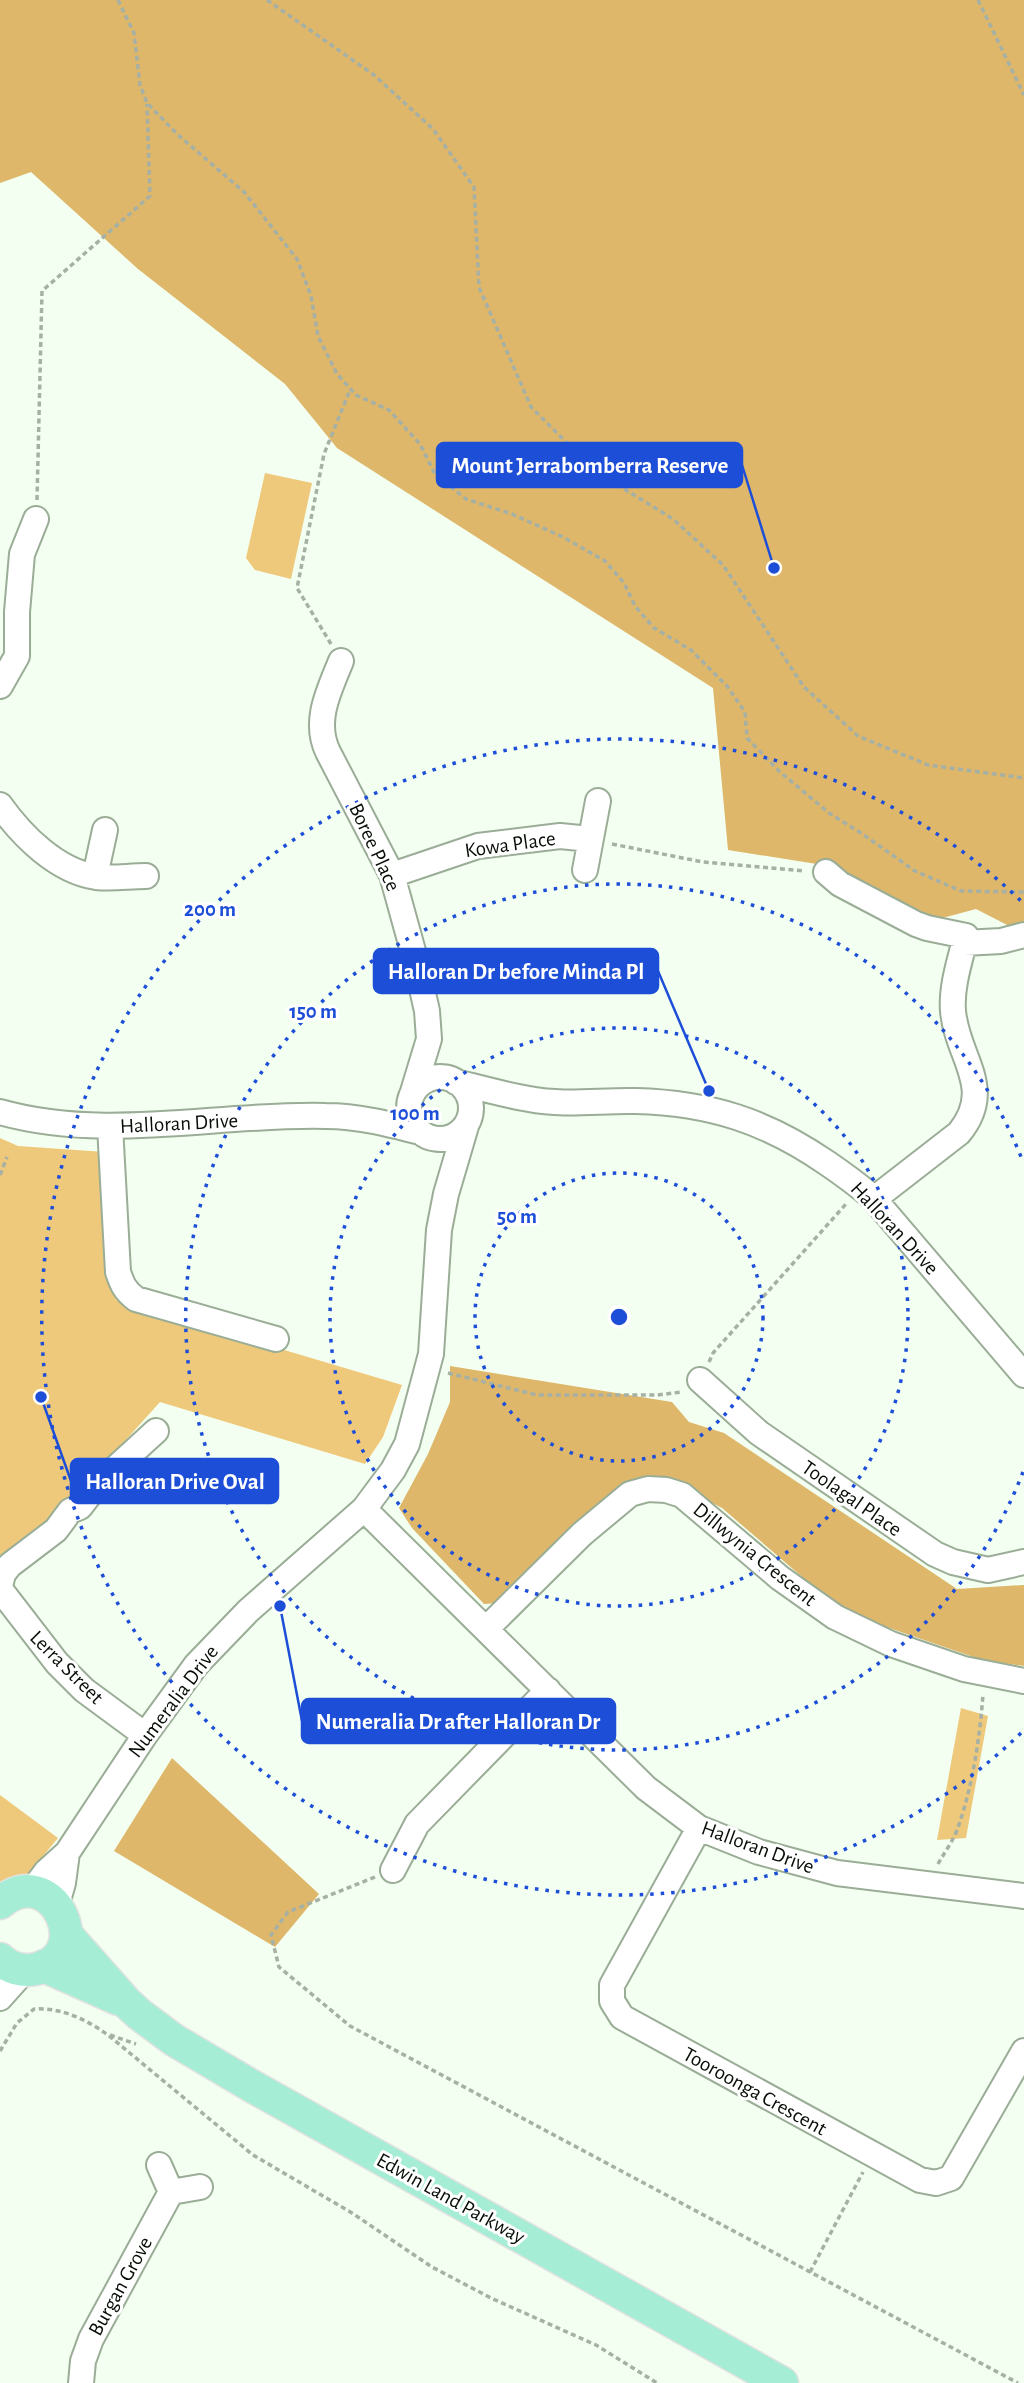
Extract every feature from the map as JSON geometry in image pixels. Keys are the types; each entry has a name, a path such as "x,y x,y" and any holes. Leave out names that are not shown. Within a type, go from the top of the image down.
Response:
{"main road":[{"path":"0,1902 10,1895 51,1910 60,1953 23,1965"},
{"name":"Edwin Land Parkway","path":"51,1910 126,2003 166,2034 250,2085 782,2383"},
{"name":"Edwin Land Parkway","path":"23,1965 126,2003"}],"street":[{"path":"0,686 17,656 16,612 22,554 36,519"},
{"name":"Boree Place","path":"341,661 323,708 323,739 392,874 427,1011 429,1039 438,1060 455,1081"},
{"path":"585,870 598,801"},
{"path":"0,805 40,848 69,867 95,876 146,876"},
{"path":"95,876 106,830"},
{"name":"Kowa Place","path":"392,874 478,846 561,836 590,839"},
{"path":"829,875 922,927 965,939 1001,941 1024,935"},
{"path":"868,1193 959,1133 974,1107 974,1077 956,1029 953,1010 965,939"},
{"name":"Boree Place","path":"411,1096 429,1039"},
{"path":"442,1077 455,1081 470,1099 471,1111 467,1124 460,1133 448,1138 439,1140 423,1134 413,1124 409,1114 411,1096 427,1080 442,1077"},
{"name":"Halloran Drive","path":"455,1081 530,1100 689,1104 747,1119 799,1144 868,1193 1024,1375"},
{"name":"Halloran Drive","path":"359,1118 411,1096"},
{"name":"Halloran Drive","path":"467,1124 498,1107 530,1100"},
{"name":"Halloran Drive","path":"0,1112 23,1118 110,1126 312,1116 359,1118 423,1134"},
{"name":"Numeralia Drive","path":"51,1910 46,1872 67,1853 172,1696 218,1640 247,1611 364,1509 386,1481 407,1444 431,1354 437,1249 446,1194 467,1124"},
{"path":"110,1126 118,1272 128,1293 136,1299 276,1339"},
{"name":"Numeralia Drive","path":"423,1134 440,1165 446,1194"},
{"name":"Toolagal Place","path":"701,1380 759,1433 935,1554 953,1562 988,1570 1024,1562"},
{"path":"0,1588 7,1568 56,1530 69,1511 80,1507 97,1485 156,1431"},
{"name":"Dillwynia Crescent","path":"486,1629 582,1534 630,1494 648,1489 666,1490 682,1494 780,1578 835,1617 891,1644 964,1669 1024,1681"},
{"name":"Halloran Drive","path":"364,1509 548,1690 586,1731 646,1788 699,1828 759,1852 837,1873 1024,1896"},
{"name":"Lerra Street","path":"0,1588 57,1663 84,1689 145,1735"},
{"path":"393,1870 417,1824 548,1690"},
{"name":"Tooroonga Crescent","path":"699,1828 612,1985 612,2001 622,2017 872,2155 920,2180 936,2183 950,2178 1024,2051"},
{"path":"0,1998 23,1965"},
{"path":"159,2165 171,2192 200,2187"},
{"name":"Burgan Grove","path":"81,2383 83,2361 91,2339 171,2192"}],"path":[{"path":"36,519 42,291 150,196 147,103 141,85 134,33 118,0"},
{"path":"267,0 374,75 433,129 474,187 479,287 531,407 595,471 673,519 723,565 804,687 858,736 928,765 1024,778"},
{"path":"978,0 1024,95"},
{"path":"147,103 177,134 244,192 297,259 311,296 318,336 337,374 356,395 389,410 421,444 435,474 466,499 512,514 563,537 605,561 624,583 635,606 654,628 691,650 727,686 745,712 747,737 780,772 829,813 861,832 915,872 961,891 1024,892"},
{"path":"341,661 296,588 324,454 350,389"},
{"path":"590,839 703,862 829,875"},
{"path":"0,1175 7,1157"},
{"path":"446,1373 537,1395 657,1395 688,1391 701,1380 713,1353 868,1193"},
{"path":"936,1884 939,1862 956,1833 965,1805 980,1725 986,1673"},
{"path":"393,1870 288,1912 271,1935 279,1966 350,2026 1018,2383"},
{"path":"0,2051 17,2023 34,2009 56,2010 87,2022 108,2035 253,2155 352,2213 432,2267 491,2298 596,2345 655,2382"},
{"path":"810,2272 872,2155"}],"shaded area":[{"path":"0,0 1024,0 1024,926 1015,929 976,909 935,920 823,865 728,850 713,688 337,448 285,384 138,269 31,172 0,183"},
{"path":"265,473 312,483 291,579 255,570 246,558"},
{"path":"0,1138 18,1146 105,1152 116,1300 402,1385 383,1437 365,1464 160,1402 43,1528 0,1558"},
{"path":"450,1366 672,1402 689,1422 724,1433 957,1589 1024,1585 1024,1666 982,1660 843,1612 722,1508 666,1479 627,1483 577,1522 500,1603 484,1604 412,1528 399,1508 428,1454 450,1402"},
{"path":"961,1708 988,1716 966,1838 937,1840"},
{"path":"172,1758 319,1894 275,1947 114,1851"},
{"path":"0,1795 58,1838 15,1890 0,1887"}],"place":[{"name":"Mount Jerrabomberra Reserve","path":"774,568"},
{"name":"Halloran Dr before Minda Pl","path":"709,1091"},
{"name":"Halloran Drive Oval","path":"41,1397"},
{"name":"Numeralia Dr after Halloran Dr","path":"280,1606"}]}
